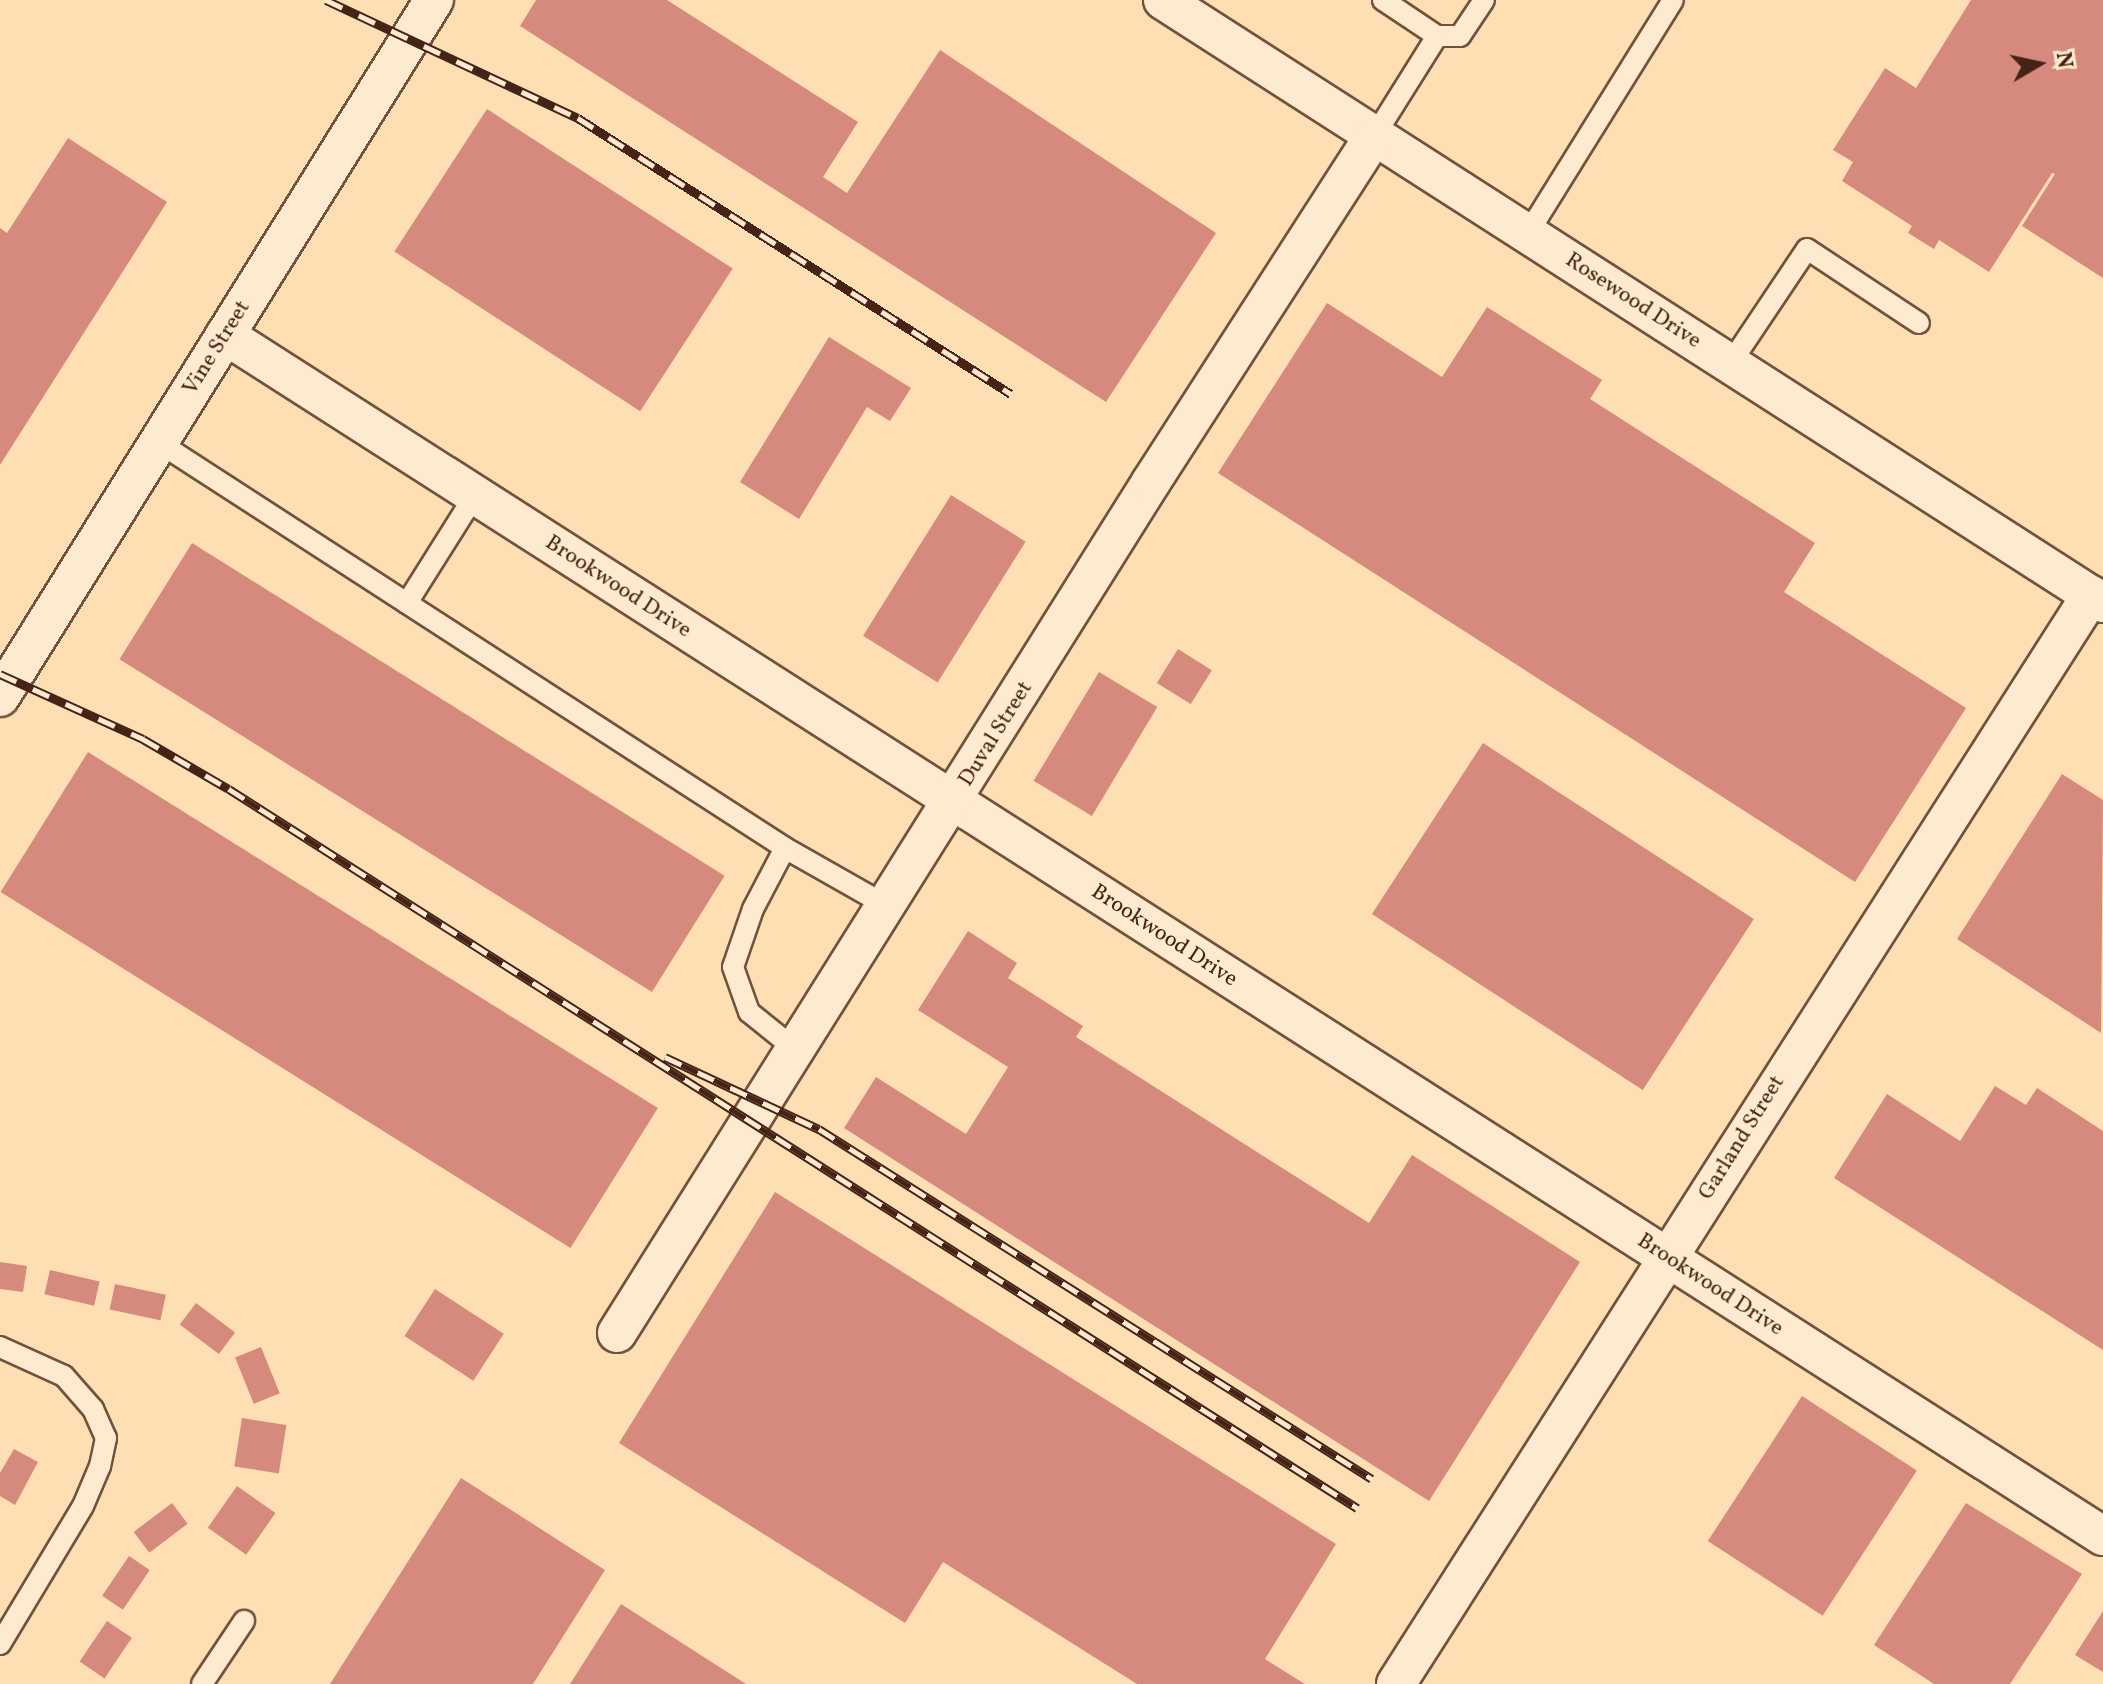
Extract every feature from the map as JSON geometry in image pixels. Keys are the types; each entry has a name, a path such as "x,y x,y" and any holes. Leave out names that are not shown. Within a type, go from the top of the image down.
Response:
{"street":[{"name":"Vine Street","path":"0,697 434,0"},
{"name":"Rosewood Drive","path":"1176,3 1375,135 2097,599"},
{"name":"Duval Street","path":"617,1333 954,801 1151,482 1375,135"},
{"name":"Brookwood Drive","path":"225,335 2103,1536"},
{"name":"Garland Street","path":"1396,1684 1666,1257 2097,599"}],"lane":[{"path":"1383,0 1437,36 1460,36 1484,0"},
{"path":"1528,233 1673,0"},
{"path":"1375,135 1437,36"},
{"path":"1730,364 1807,249 1919,323"},
{"path":"158,442 785,848 887,906"},
{"path":"407,603 475,495"},
{"path":"785,848 753,909 733,967 749,1012 795,1049"},
{"path":"0,1347 64,1376 93,1409 106,1438 100,1466 83,1506 0,1644"},
{"path":"202,1684 244,1621"}],"building":[{"path":"536,0 667,0 858,122 823,177 847,193 940,50 1216,233 1106,402 520,26"},
{"path":"1971,0 2103,0 2103,278 2022,226 2055,174 2052,173 1989,272 1939,240 1934,249 1908,233 1912,226 1842,181 1853,162 1833,150 1885,68 1916,88"},
{"path":"487,109 733,269 640,411 394,252"},
{"path":"68,138 167,202 0,465 0,228 7,233"},
{"path":"1327,303 1442,377 1487,307 1602,380 1590,399 1815,543 1784,592 1966,708 1855,882 1218,473"},
{"path":"829,337 911,388 890,421 867,407 799,519 740,482"},
{"path":"951,495 1026,542 938,682 863,636"},
{"path":"192,543 725,876 652,992 119,659"},
{"path":"1178,649 1212,670 1191,704 1157,683"},
{"path":"1099,672 1157,707 1092,816 1034,781"},
{"path":"1483,743 1754,919 1643,1090 1372,914"},
{"path":"88,752 658,1108 570,1248 1,892"},
{"path":"2062,774 2103,800 2101,1033 1957,939"},
{"path":"968,931 1017,963 1008,978 1083,1026 1076,1037 1369,1223 1412,1155 1580,1262 1429,1501 844,1128 876,1077 966,1134 1008,1067 918,1010"},
{"path":"1995,1086 2026,1105 2037,1088 2103,1131 2103,1350 1834,1178 1887,1094 1960,1141"},
{"path":"775,1192 1336,1544 1265,1659 1305,1684 1137,1684 943,1562 905,1623 619,1443"},
{"path":"0,1262 27,1266 23,1292 0,1289"},
{"path":"50,1270 100,1281 94,1306 44,1294"},
{"path":"115,1284 166,1295 160,1320 110,1309"},
{"path":"435,1289 504,1334 473,1381 405,1336"},
{"path":"196,1303 235,1332 219,1354 180,1325"},
{"path":"261,1347 280,1393 254,1404 235,1357"},
{"path":"1802,1396 1917,1471 1823,1616 1708,1541"},
{"path":"242,1418 286,1425 279,1473 234,1466"},
{"path":"14,1449 38,1462 15,1505 0,1496 0,1473"},
{"path":"461,1478 605,1570 533,1684 330,1684"},
{"path":"237,1486 276,1513 246,1555 208,1528"},
{"path":"172,1503 188,1524 149,1553 134,1532"},
{"path":"1966,1503 2082,1574 2010,1684 1934,1684 1874,1645"},
{"path":"129,1556 150,1570 123,1610 102,1596"},
{"path":"621,1604 746,1684 570,1684"},
{"path":"2103,1611 2103,1672 2075,1655"},
{"path":"107,1621 132,1638 104,1678 80,1662"}],"railway":[{"path":"326,0 578,118 1011,394"},
{"path":"0,674 143,739 229,789 1357,1508"},
{"path":"665,1057 819,1129 1372,1479"}]}
